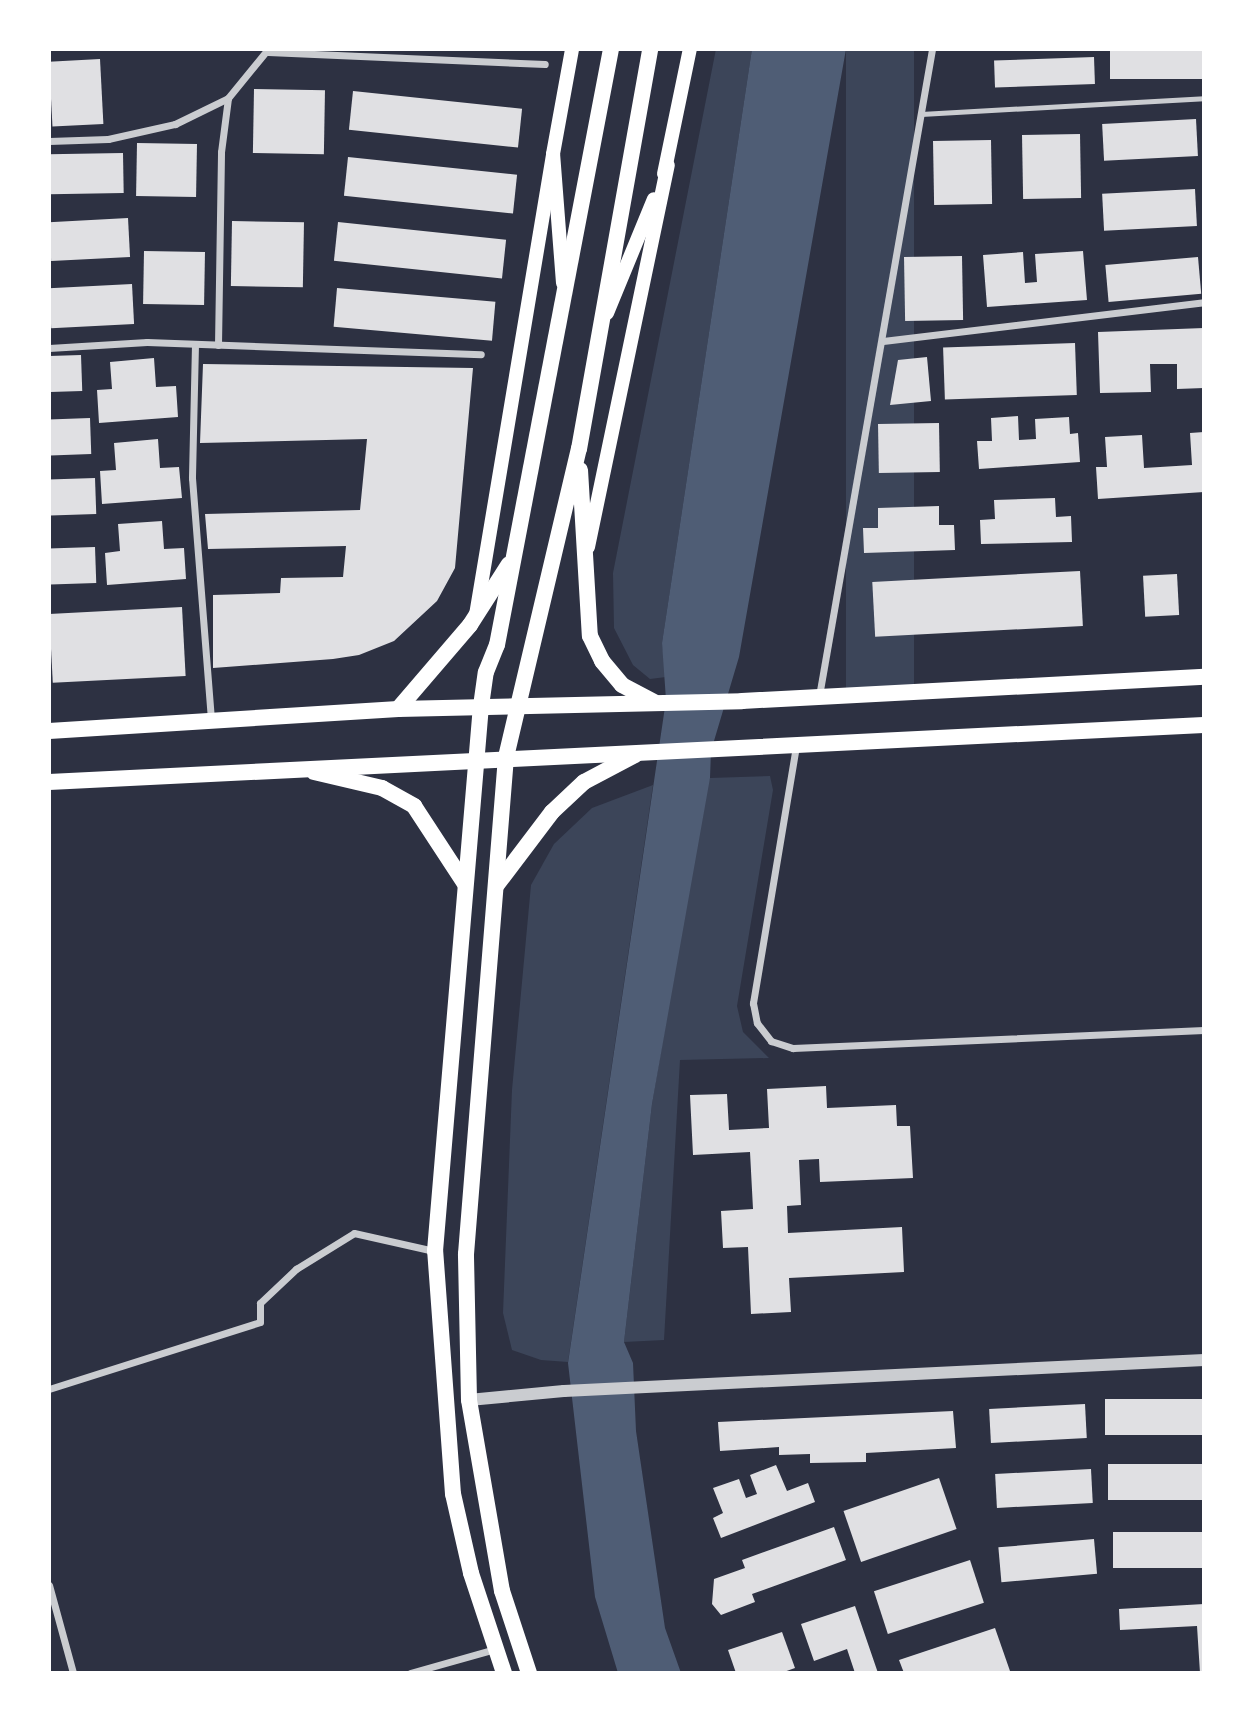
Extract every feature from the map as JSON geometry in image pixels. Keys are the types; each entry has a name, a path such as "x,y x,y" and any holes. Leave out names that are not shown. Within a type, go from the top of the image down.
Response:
{"main road":[{"path":"475,616 572,49"},
{"path":"504,1673 453,1494 435,1251 474,759 481,706 514,556 611,49"},
{"path":"529,1673 502,1591 469,1400 466,1254 506,757 579,449 650,49"},
{"path":"583,568 690,49"},
{"path":"553,154 564,294"},
{"path":"601,327 668,165"},
{"path":"579,449 583,568 590,636 602,661 622,685 656,703"},
{"path":"398,709 475,616 514,556"},
{"path":"49,731 211,718 398,709 819,698 1204,677"},
{"path":"49,782 506,757 796,746 1204,725"},
{"path":"495,888 552,812 584,782 645,752"},
{"path":"295,768 382,788 414,806 465,884"}],"street":[{"path":"819,698 932,49"},
{"path":"49,141 108,139 176,124 228,98 268,50 545,64"},
{"path":"218,345 221,152 228,98"},
{"path":"883,341 1204,302"},
{"path":"195,344 192,478 211,718"},
{"path":"49,348 195,344 481,354"},
{"path":"796,746 753,1003 757,1023 771,1041 793,1048 1204,1030"},
{"path":"49,1390 260,1322 260,1303 287,1278 354,1233 435,1251"},
{"path":"469,1400 564,1391 1204,1360"},
{"path":"49,1585 73,1673"},
{"path":"410,1673 496,1648"}],"lane":[{"path":"921,114 1204,97"}],"shaded area":[{"path":"716,49 752,49 662,643 666,677 650,679 633,665 614,628 613,573"},
{"path":"752,49 846,49 739,657 711,751 710,778 652,1104 624,1342 633,1363 636,1431 665,1628 681,1673 618,1673 595,1597 568,1363 666,700 662,643"},
{"path":"846,49 914,49 914,694 846,694"},
{"path":"770,776 773,790 737,1006 743,1032 769,1058 680,1060 664,1340 624,1342 652,1104 705,791 710,778"},
{"path":"653,785 568,1362 541,1360 512,1350 503,1313 512,1090 531,885 554,844 592,808"}],"building":[{"path":"1110,51 1204,51 1204,79 1110,79"},
{"path":"1094,57 1095,84 995,87 994,60"},
{"path":"100,59 103,124 52,127 49,62"},
{"path":"254,89 325,90 324,154 253,153"},
{"path":"353,91 522,109 518,148 349,130"},
{"path":"1196,119 1198,156 1104,161 1102,124"},
{"path":"1080,134 1081,198 1023,199 1022,135"},
{"path":"991,140 992,204 934,205 933,141"},
{"path":"137,143 197,144 196,197 136,196"},
{"path":"123,153 124,193 50,194 49,154"},
{"path":"348,157 517,175 513,214 344,196"},
{"path":"1195,189 1197,226 1104,231 1102,194"},
{"path":"128,218 130,257 51,261 49,222"},
{"path":"232,221 304,222 303,287 231,286"},
{"path":"338,222 506,240 502,278 334,261"},
{"path":"144,251 205,252 204,305 143,304"},
{"path":"1083,251 1087,300 987,307 983,255 1023,252 1025,283 1037,282 1035,254"},
{"path":"962,256 963,320 905,321 904,257"},
{"path":"1198,257 1201,294 1109,302 1105,265"},
{"path":"132,284 134,324 51,328 49,288"},
{"path":"337,288 495,302 492,341 334,327"},
{"path":"1204,328 1204,388 1177,389 1177,364 1150,364 1151,392 1100,393 1098,332"},
{"path":"1075,343 1077,395 945,400 943,348"},
{"path":"81,355 82,391 50,392 49,356"},
{"path":"927,357 931,401 890,405 898,360"},
{"path":"154,358 156,387 176,386 178,417 99,423 97,390 112,389 110,362"},
{"path":"203,364 473,368 455,568 437,601 394,641 359,655 333,659 213,668 213,595 280,593 281,578 343,577 346,546 208,549 205,514 360,510 367,439 200,443"},
{"path":"1018,416 1019,440 1036,439 1035,419 1069,417 1070,434 1078,433 1080,462 979,469 977,441 992,441 991,418"},
{"path":"90,418 91,454 50,455 49,419"},
{"path":"939,423 940,472 879,473 878,424"},
{"path":"1204,432 1204,492 1098,499 1096,467 1107,467 1105,437 1142,435 1144,468 1192,465 1190,433"},
{"path":"158,439 160,468 179,467 182,498 102,504 100,471 116,470 114,443"},
{"path":"95,478 96,514 50,516 49,480"},
{"path":"1055,498 1056,517 1071,516 1072,542 981,544 980,520 995,519 994,500"},
{"path":"939,506 939,525 954,525 955,550 864,553 863,528 878,528 878,508"},
{"path":"162,521 164,549 184,548 186,579 107,585 105,553 120,551 118,524"},
{"path":"95,547 96,583 50,585 49,549"},
{"path":"1080,571 1083,626 875,637 872,582"},
{"path":"1177,574 1179,615 1145,617 1143,576"},
{"path":"182,607 186,676 53,683 49,614"},
{"path":"826,1086 827,1108 896,1105 897,1126 910,1126 913,1178 820,1182 819,1159 799,1160 801,1205 787,1206 788,1233 902,1227 904,1272 789,1278 791,1312 751,1314 748,1247 723,1248 721,1211 753,1209 750,1152 693,1155 690,1095 727,1094 729,1130 769,1128 767,1089"},
{"path":"1105,1399 1204,1399 1204,1435 1105,1435"},
{"path":"1085,1404 1087,1438 991,1443 989,1409"},
{"path":"953,1411 956,1448 866,1453 866,1462 810,1463 810,1454 779,1455 779,1447 720,1451 718,1422"},
{"path":"1108,1464 1204,1464 1204,1500 1108,1500"},
{"path":"776,1465 787,1491 808,1483 815,1502 721,1538 713,1518 723,1513 713,1488 739,1479 746,1498 757,1494 750,1475"},
{"path":"1091,1469 1093,1503 997,1508 995,1474"},
{"path":"939,1478 957,1529 861,1562 844,1511"},
{"path":"834,1527 846,1560 752,1594 755,1602 721,1615 712,1604 714,1579 745,1568 742,1560"},
{"path":"1113,1532 1204,1532 1204,1568 1113,1568"},
{"path":"1094,1539 1097,1574 1001,1582 998,1547"},
{"path":"970,1560 984,1603 888,1634 874,1591"},
{"path":"1204,1604 1204,1673 1200,1673 1197,1626 1120,1630 1119,1609"},
{"path":"855,1606 878,1673 855,1673 847,1649 814,1661 801,1624"},
{"path":"995,1628 1010,1671 904,1673 899,1660"},
{"path":"782,1632 795,1668 781,1673 736,1673 728,1650"}]}
